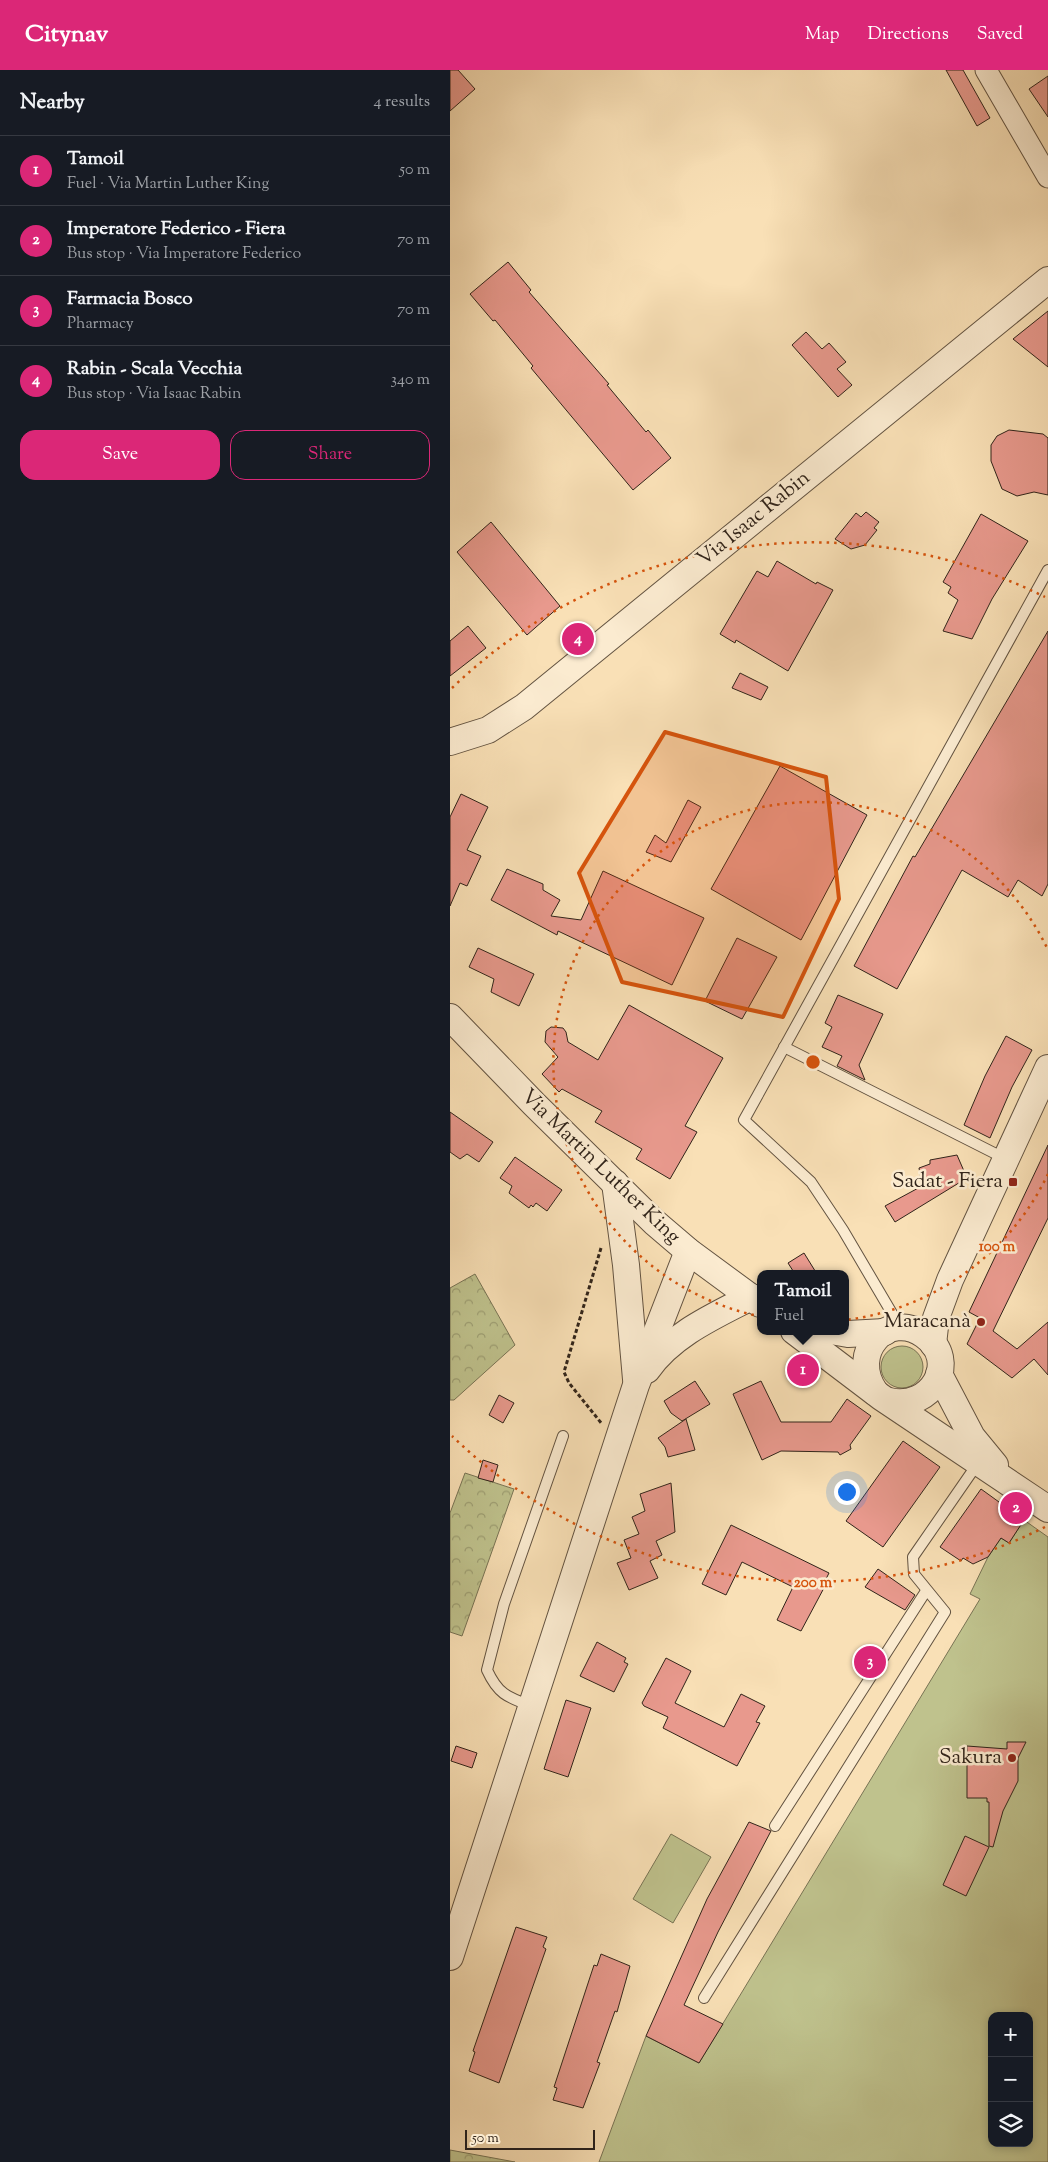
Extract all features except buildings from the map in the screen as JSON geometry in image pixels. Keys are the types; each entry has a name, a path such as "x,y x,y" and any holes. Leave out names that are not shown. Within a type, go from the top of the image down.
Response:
{"street":[{"path":"986,70 1048,177"},
{"name":"Via Isaac Rabin","path":"450,742 488,730 524,707 1048,280"},
{"name":"Via Martin Luther King","path":"450,1018 614,1183 688,1251 756,1301"},
{"path":"933,1344 936,1318 944,1295 1048,1069"},
{"path":"614,1183 626,1265 636,1385"},
{"path":"450,1957 636,1385 688,1251"},
{"path":"636,1385 657,1355 668,1346 708,1319 756,1301"},
{"path":"896,1330 869,1348 865,1359 864,1371 868,1382 882,1396 905,1403 920,1399 929,1392 939,1374"},
{"path":"849,1334 896,1330 921,1334 933,1344 938,1354 939,1374 972,1437 1006,1479"},
{"path":"799,1335 882,1396 1048,1509"}],"lane":[{"path":"896,1330 893,1315 843,1230 811,1182 744,1120 1048,570"},
{"path":"784,1047 1005,1159"},
{"path":"532,1706 505,1696 494,1685 487,1670 504,1604 563,1436"},
{"path":"704,1998 945,1612 914,1574 913,1557 978,1463"},
{"path":"776,1826 926,1590"}],"highlighted area":[{"path":"665,732 826,777 839,899 783,1017 622,982 579,873"}],"green space":[{"path":"475,1274 515,1345 454,1400 450,1400 450,1288"},
{"path":"902,1346 917,1352 923,1367 917,1382 902,1388 887,1382 881,1367 887,1352"},
{"path":"465,1473 514,1489 462,1636 450,1632 450,1513"},
{"path":"1024,1520 1048,1537 1048,2162 599,2162 646,2036 699,2063 980,1599 970,1594 988,1557 1001,1538 1009,1543"},
{"path":"671,1834 711,1857 673,1923 633,1899"},
{"path":"450,2150 515,2162 450,2162"}],"place":[{"name":"Rabin - Scala Vecchia","path":"578,639"},
{"name":"Sadat - Fiera","path":"1013,1182"},
{"name":"Maracanà","path":"981,1322"},
{"name":"Tamoil","path":"803,1370"},
{"name":"Imperatore Federico - Fiera","path":"1016,1508"},
{"name":"Farmacia Bosco","path":"870,1662"},
{"name":"Sakura","path":"1012,1758"}]}
